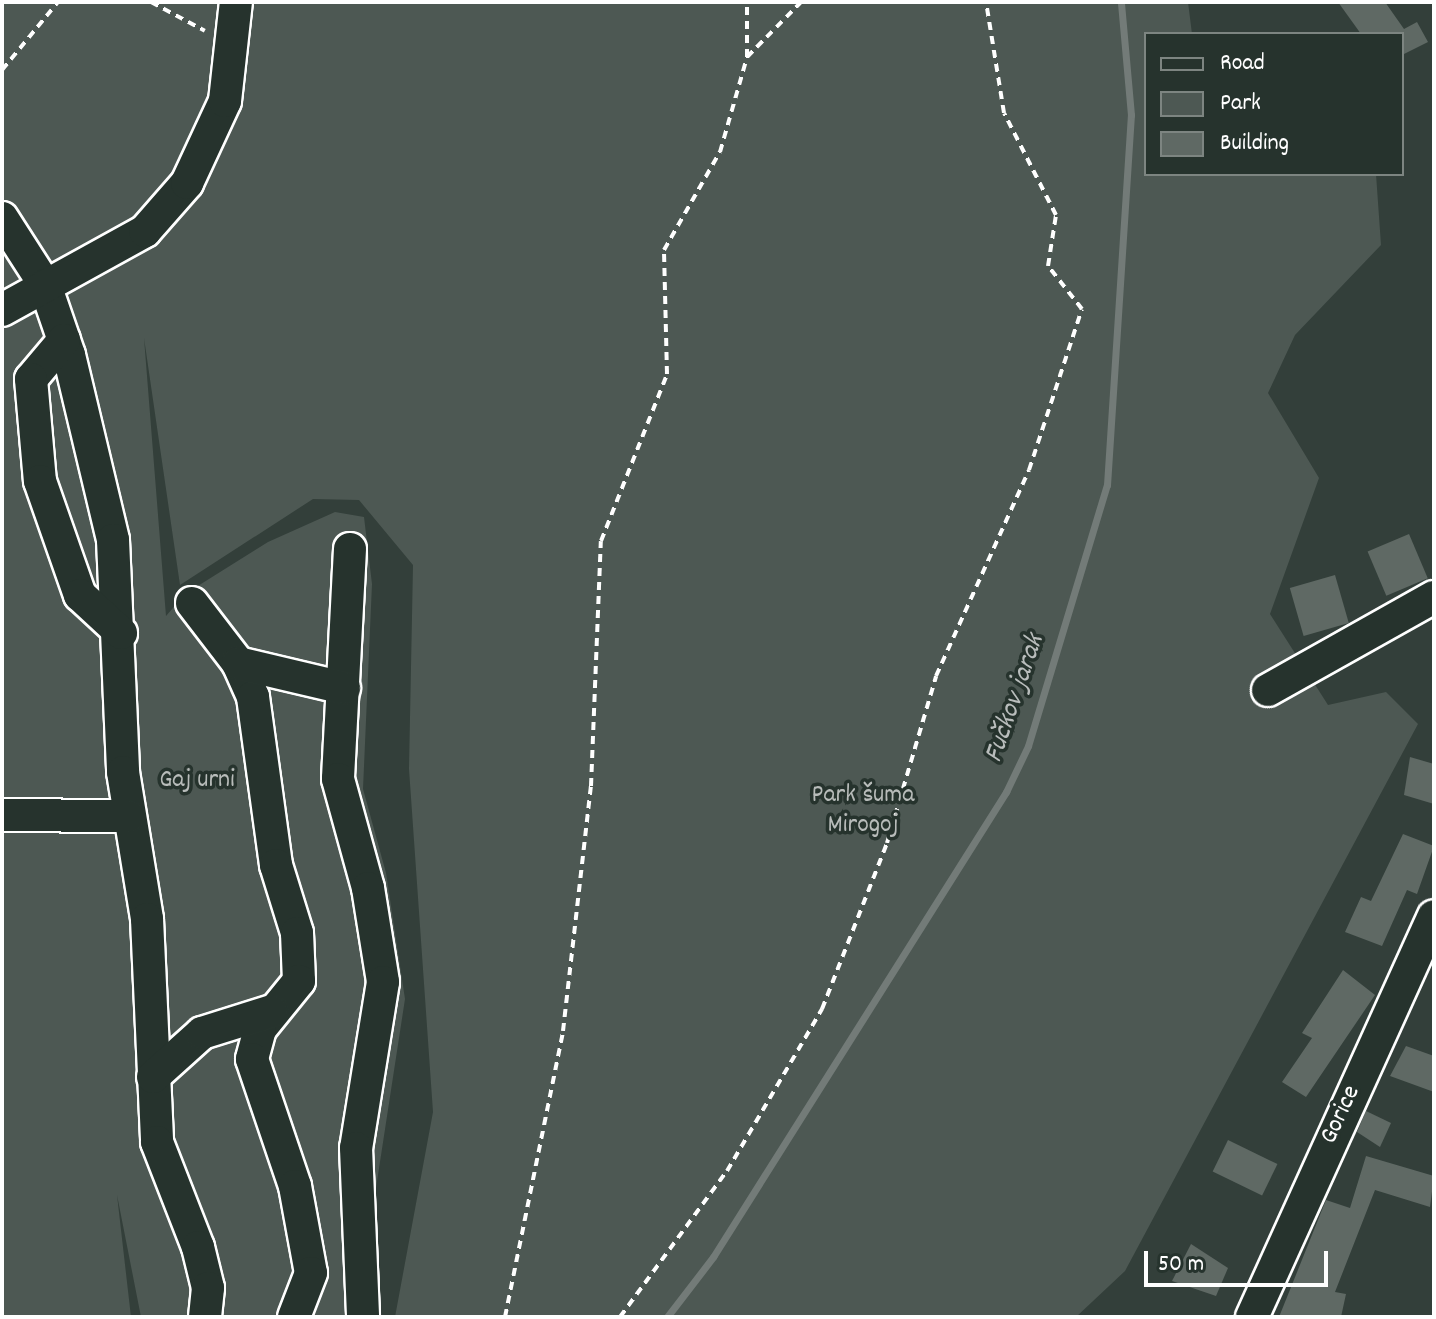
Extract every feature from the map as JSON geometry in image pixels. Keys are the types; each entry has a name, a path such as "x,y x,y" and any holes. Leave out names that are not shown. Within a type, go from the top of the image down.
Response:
{"street":[{"path":"2,310 145,231 187,183 225,101 228,38 236,2"},
{"path":"2,218 45,285 64,340 113,540 121,633 129,816 147,919 157,1142 198,1247 208,1288 205,1317"},
{"path":"64,340 31,379 40,481 80,595 121,633"},
{"path":"350,549 338,779 383,982 356,1148 363,1317"},
{"path":"1268,690 1434,597"},
{"path":"153,1077 215,1026 272,1011 292,998 299,981 297,933 276,865 253,697 238,663 192,603"},
{"path":"238,663 344,688"},
{"path":"2,815 129,816"},
{"name":"Gorice","path":"1252,1317 1434,916"},
{"path":"272,1011 252,1059 295,1186 311,1273 294,1317"}],"path":[{"path":"2,70 58,2"},
{"path":"151,2 228,38"},
{"path":"505,1317 563,1031 591,786 601,541 667,374 664,250 720,152 747,57 747,2"},
{"path":"747,57 801,2"},
{"path":"620,1317 727,1171 822,1009 887,843 936,676 1029,470 1082,309 1048,266 1056,215 1004,113 986,2"}],"green space":[{"name":"Park šuma Mirogoj","path":"2,2 1188,2 1192,32 1144,32 1144,176 1376,176 1381,245 1295,335 1268,393 1319,478 1270,614 1328,705 1386,692 1418,724 1125,1271 1076,1317 395,1317 433,1112 409,769 413,565 359,500 313,499 180,585 144,338 166,616 185,594 268,542 335,512 364,517 372,584 363,789 386,873 405,999 368,1240 370,1317 141,1317 117,1195 131,1317 2,1317"}],"building":[{"path":"1338,2 1385,2 1404,29 1417,22 1428,42 1404,54 1404,32 1360,32"},
{"path":"1409,534 1428,578 1386,596 1368,552"},
{"path":"1335,575 1349,623 1304,636 1290,588"},
{"path":"1410,757 1434,764 1434,804 1404,795"},
{"path":"1403,834 1434,846 1417,894 1407,890 1382,946 1345,932 1361,897 1371,901"},
{"path":"1343,970 1375,995 1306,1097 1282,1082 1312,1038 1302,1033"},
{"path":"1406,1046 1434,1056 1434,1092 1390,1076"},
{"path":"1366,1111 1391,1123 1380,1147 1357,1132"},
{"path":"1228,1140 1277,1164 1262,1196 1213,1171"},
{"path":"1366,1156 1434,1176 1430,1207 1375,1190 1335,1292 1346,1294 1341,1317 1279,1317 1326,1200 1350,1208"},
{"path":"1191,1244 1228,1268 1216,1296 1172,1281"}],"waterway":[{"name":"Fučkov jarak","path":"667,1317 713,1257 1006,792 1028,746 1107,485 1131,115 1121,2"}],"park label":[{"name":"Gaj urni","path":"197,781"}]}
